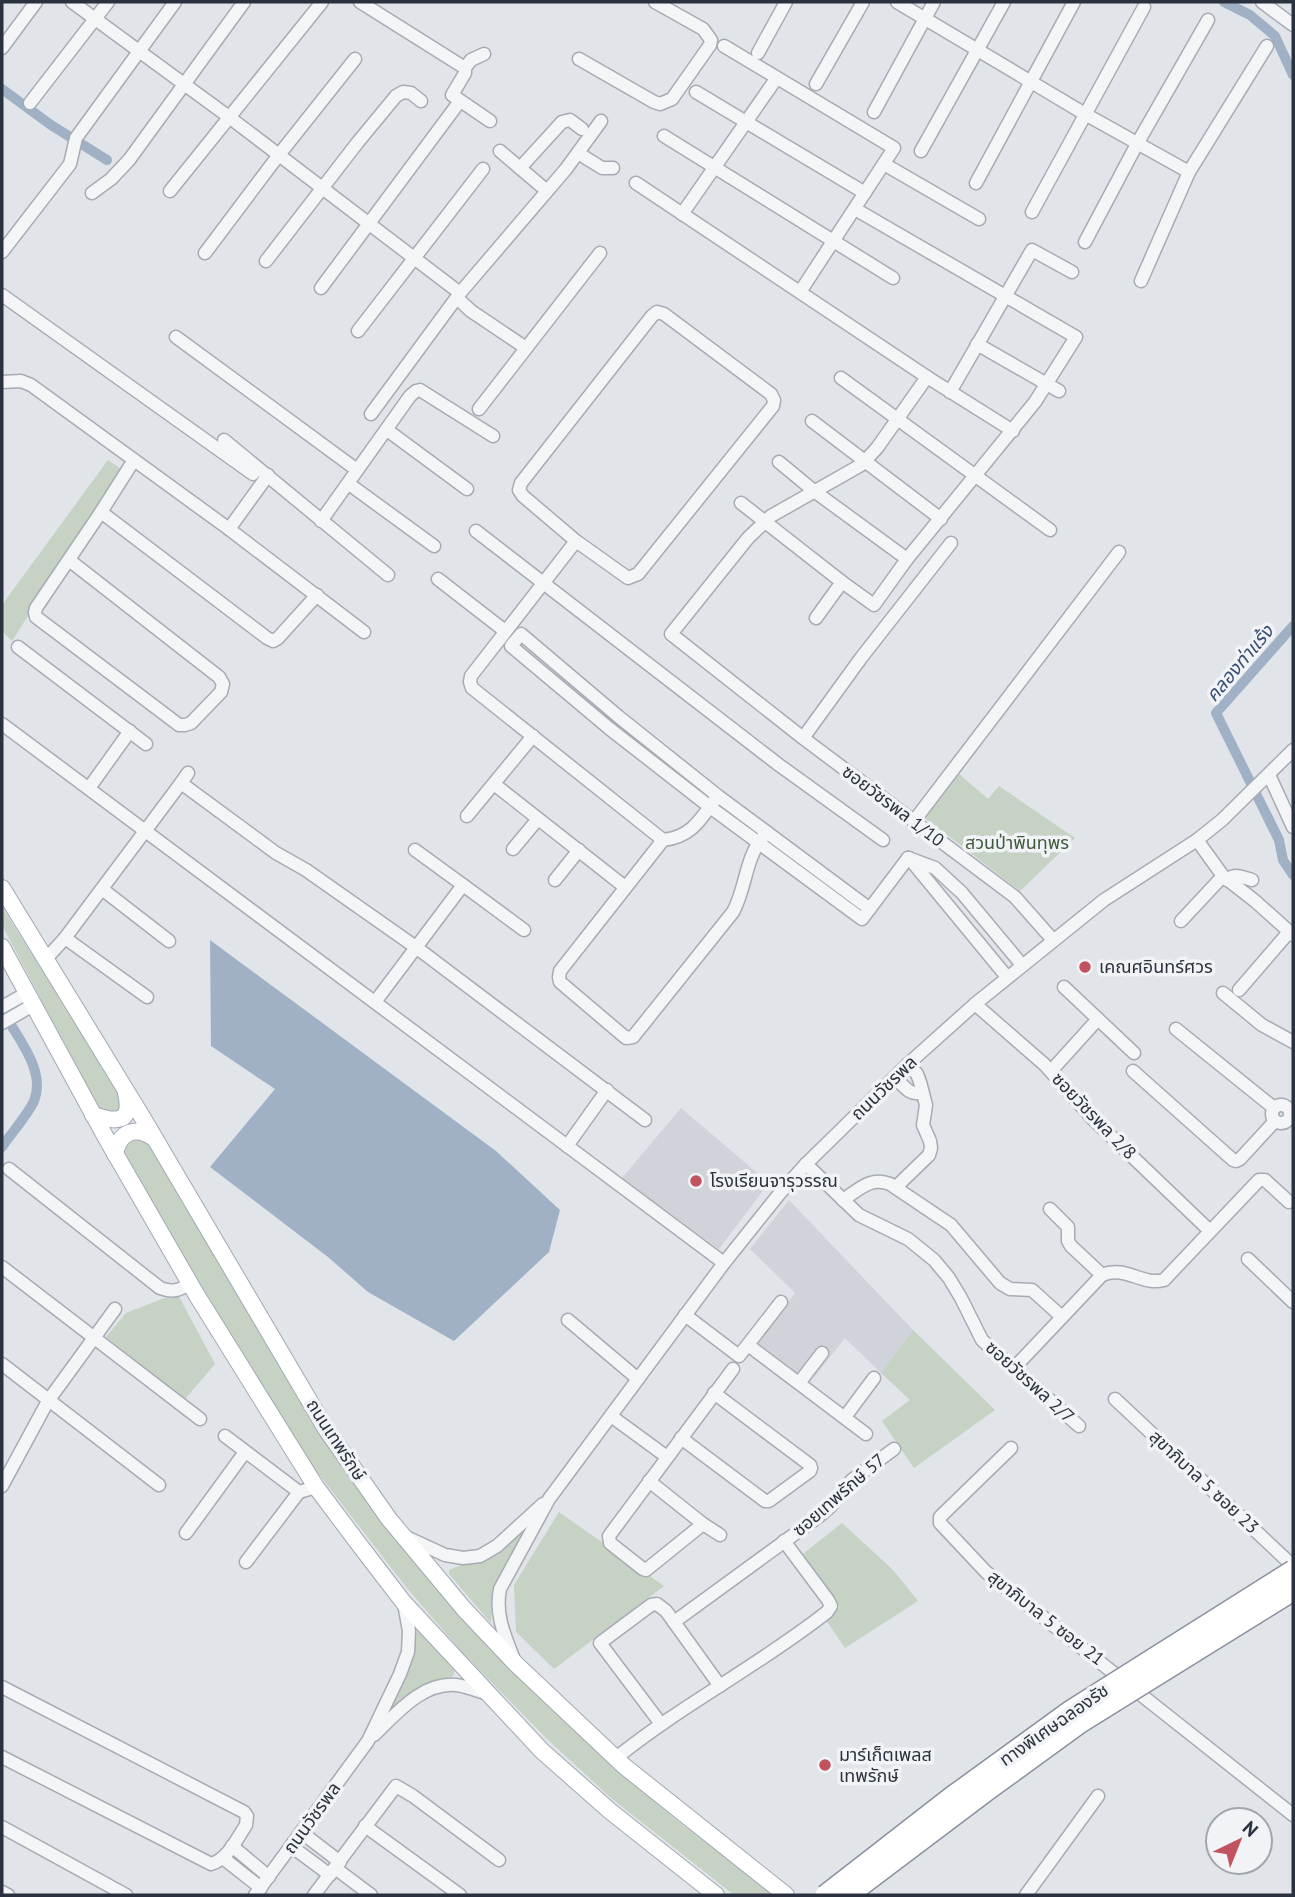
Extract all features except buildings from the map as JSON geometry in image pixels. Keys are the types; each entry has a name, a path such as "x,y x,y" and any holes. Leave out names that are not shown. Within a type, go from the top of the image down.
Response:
{"highway":[{"name":"ทางพิเศษฉลองรัช","path":"825,1895 951,1797 1071,1710 1293,1568"},
{"name":"ทางพิเศษฉลองรัช","path":"849,1895 1079,1724 1293,1591"}],"main road":[{"name":"ถนนเทพรักษ์","path":"2,888 126,1090 326,1429 389,1519 464,1609 516,1664 616,1758 786,1895"},
{"path":"2,947 93,1115 190,1284 316,1487 404,1603 542,1751 610,1811 716,1895"},
{"path":"93,1115 116,1120 124,1117 129,1105 126,1090"},
{"path":"115,1154 116,1147 130,1132 138,1130 155,1139"}],"street":[{"path":"2,47 36,2"},
{"path":"72,2 229,117 413,258 458,296 471,311 526,348"},
{"path":"30,103 108,2"},
{"path":"2,252 70,164 75,143 175,2"},
{"path":"92,192 129,160 244,2"},
{"path":"170,191 322,2"},
{"path":"360,2 465,68"},
{"path":"579,59 654,102 660,104 672,99 711,40 703,29 655,2"},
{"path":"758,53 786,2"},
{"path":"816,85 863,2"},
{"path":"897,2 1030,83 1189,172"},
{"path":"874,112 934,2"},
{"path":"921,152 1004,2"},
{"path":"976,183 1074,2"},
{"path":"1262,2 1293,25"},
{"path":"1032,212 1144,7"},
{"path":"1085,242 1208,20"},
{"path":"724,46 894,148 800,292"},
{"path":"1141,281 1189,172 1267,46"},
{"path":"484,54 471,60 452,95 490,121"},
{"path":"205,253 355,59"},
{"path":"681,214 776,79"},
{"path":"266,261 396,96 403,92 411,93 421,101"},
{"path":"696,92 865,193"},
{"path":"321,288 460,101"},
{"path":"520,168 562,121 570,120 582,129"},
{"path":"371,414 458,296 547,191 601,121"},
{"path":"664,136 893,278"},
{"path":"500,151 547,191"},
{"path":"578,153 602,168 613,167"},
{"path":"884,164 979,219"},
{"path":"358,331 484,169"},
{"path":"636,183 927,377 1013,431"},
{"path":"741,503 874,605 907,559 1035,402 1076,337 855,209"},
{"path":"950,392 1032,250 1072,272"},
{"path":"479,409 600,253"},
{"path":"2,295 253,474"},
{"path":"657,312 664,314 771,394 774,400 772,406 634,577 628,578 576,541 519,490 657,312"},
{"path":"176,337 357,470"},
{"path":"977,344 1059,391"},
{"path":"841,377 1050,530"},
{"path":"765,522 861,465 877,448 927,377"},
{"path":"2,382 21,380 31,385 229,529 364,632"},
{"path":"320,521 416,391 420,390 494,436"},
{"path":"812,421 941,519"},
{"path":"387,430 467,489"},
{"path":"224,440 388,575"},
{"path":"69,560 219,677 223,684 221,692 191,723 179,724 36,617 35,613 36,608 134,460"},
{"path":"779,462 907,559"},
{"path":"229,529 268,475"},
{"path":"349,484 434,546"},
{"path":"101,512 267,639 278,638 317,595"},
{"name":"ซอยวัชรพล 1/10","path":"765,522 748,538 671,634 803,738 1015,897 1053,940"},
{"path":"476,531 779,765 883,840"},
{"path":"576,541 471,676 470,682 472,688 663,840"},
{"path":"803,738 861,658 951,543"},
{"path":"914,821 1119,552"},
{"path":"438,579 505,631"},
{"path":"816,618 842,582"},
{"path":"870,909 768,831 714,801 610,729 511,646 521,634 619,717 714,801 759,842 862,919 870,909 908,858"},
{"path":"18,647 146,744"},
{"path":"610,729 619,717"},
{"path":"2,724 724,1264"},
{"path":"89,788 130,732"},
{"path":"467,816 533,736"},
{"name":"ถนนวัชรพล","path":"516,1664 500,1624 500,1590 549,1499 685,1315 780,1193 908,1064 975,1004 1104,900 1197,840 1243,800 1293,750"},
{"path":"45,960 65,938 184,778 276,853 306,870 417,948 645,1120"},
{"path":"1266,778 1293,827"},
{"path":"494,784 625,887"},
{"path":"714,801 696,825 679,838 663,840 558,976 560,982 626,1038 633,1038 733,912 748,866 759,842 768,831"},
{"path":"513,849 538,818"},
{"path":"1197,840 1225,878 1291,934 1239,990"},
{"path":"415,850 524,930"},
{"path":"555,880 579,850"},
{"path":"908,858 935,868 962,893 1021,965"},
{"path":"908,858 1007,977"},
{"path":"1181,922 1225,878 1236,875 1252,880"},
{"path":"375,1002 463,885"},
{"path":"102,889 169,940"},
{"path":"65,938 147,997"},
{"path":"1064,987 1134,1053"},
{"path":"1223,993 1262,1025 1293,1042"},
{"path":"6,1005 30,999"},
{"path":"2,1023 17,1014 30,999"},
{"name":"ซอยวัชรพล 2/8","path":"975,1004 1051,1071 1092,1118 1210,1231"},
{"path":"1051,1071 1098,1019"},
{"path":"1176,1028 1282,1124 1291,1112"},
{"path":"896,1187 931,1151 923,1125 927,1110 919,1078 908,1064"},
{"path":"1133,1071 1236,1161 1240,1160 1274,1115"},
{"path":"895,1077 913,1094 922,1092"},
{"path":"567,1146 607,1090"},
{"name":"ซอยวัชรพล 2/7","path":"806,1164 859,1215 908,1239 934,1260 949,1278 982,1340 1079,1426"},
{"path":"9,1169 160,1288 171,1292 190,1284"},
{"path":"1014,1368 1102,1275 1119,1271 1153,1281 1164,1280 1259,1180 1265,1180 1289,1202"},
{"path":"843,1200 874,1181 887,1182 951,1225 1000,1283 1010,1289 1034,1291 1062,1317"},
{"path":"1050,1209 1068,1227 1068,1241 1071,1245 1102,1275"},
{"path":"1248,1259 1293,1302"},
{"path":"2,1268 200,1419"},
{"path":"685,1315 739,1356 781,1302"},
{"path":"2,1486 48,1401 115,1309"},
{"path":"568,1320 638,1380"},
{"path":"748,1345 866,1434"},
{"path":"799,1383 822,1353"},
{"path":"2,1364 159,1485"},
{"path":"703,1524 646,1570 610,1543 609,1536 733,1369"},
{"path":"845,1417 874,1378"},
{"path":"681,1438 765,1502 810,1471 810,1465 714,1394"},
{"name":"สุขาภิบาล 5 ซอย 23","path":"1115,1399 1293,1568"},
{"path":"611,1416 667,1457"},
{"path":"225,1436 299,1492"},
{"name":"ซอยเทพรักษ์ 57","path":"674,1622 825,1512 852,1480 894,1448"},
{"name":"สุขาภิบาล 5 ซอย 21","path":"1012,1448 940,1517 940,1523 986,1572 1293,1815"},
{"path":"186,1532 245,1452"},
{"path":"649,1481 720,1535"},
{"path":"246,1562 299,1492 316,1487"},
{"name":"ถนนวัชรพล","path":"405,1537 445,1555 463,1558 480,1556 497,1546 549,1499"},
{"name":"ซอยเทพรักษ์ 57","path":"616,1758 661,1724 827,1612 831,1606 784,1541"},
{"name":"ถนนวัชรพล","path":"261,1886 368,1741 408,1652 409,1630 404,1603"},
{"path":"661,1724 600,1643 651,1605 657,1604 666,1611 720,1686"},
{"name":"ถนนวัชรพล","path":"368,1741 416,1697 441,1686 457,1685 488,1694"},
{"path":"2,1687 244,1812 247,1816 246,1825 223,1858 215,1864 208,1863 2,1757"},
{"path":"314,1895 398,1786 499,1860"},
{"path":"1026,1895 1098,1797"},
{"path":"365,1826 460,1895"},
{"path":"2,1827 126,1895"},
{"path":"301,1832 335,1868 371,1895"},
{"path":"232,1846 261,1886"},
{"path":"291,1846 335,1868"},
{"path":"223,1858 261,1886"},
{"path":"2,1892 8,1895"}],"shaded area":[{"name":"โรงเรียนจารุวรรณ","path":"681,1108 769,1183 719,1249 622,1178"},
{"path":"789,1200 913,1330 881,1373 845,1338 809,1384 757,1344 795,1293 750,1249"}],"green space":[{"path":"108,460 121,469 12,641 2,631 2,605"},
{"name":"สวนป่าพินทุพร","path":"958,773 988,799 999,786 1075,838 1020,891 925,818"},
{"path":"2,907 122,1098 121,1113 101,1112 94,1100 2,925"},
{"path":"127,1138 146,1139 322,1435 495,1652 599,1753 674,1818 774,1895 734,1895 611,1798 546,1738 461,1651 406,1587 311,1464 231,1336 122,1151"},
{"path":"177,1293 215,1364 185,1399 106,1337 126,1313"},
{"path":"913,1330 995,1410 914,1468 882,1421 910,1400 881,1373"},
{"path":"559,1512 664,1586 554,1669 516,1632 514,1585"},
{"path":"842,1523 893,1570 918,1601 845,1648 826,1620 840,1607 803,1554"},
{"path":"526,1526 527,1529 497,1580 492,1599 491,1623 449,1574 449,1570 464,1564"},
{"path":"417,1626 455,1670 453,1676 425,1685 389,1712 412,1660"}],"water":[{"path":"210,940 496,1151 560,1210 549,1252 454,1341 368,1292 328,1257 210,1167 275,1089 211,1046"}],"waterway":[{"path":"1224,2 1250,15 1275,36 1293,75"},
{"path":"2,89 51,125 107,160"},
{"name":"คลองท่าแร้ง","path":"1293,626 1216,713 1279,840 1283,860 1293,875"},
{"path":"2,1147 32,1106 37,1090 34,1067 5,1015"}],"place":[{"name":"เคณศอินทร์ศวร","path":"1085,967"},
{"name":"โรงเรียนจารุวรรณ","path":"696,1181"},
{"name":"มาร์เก็ตเพลส เทพรักษ์","path":"825,1765"}]}
